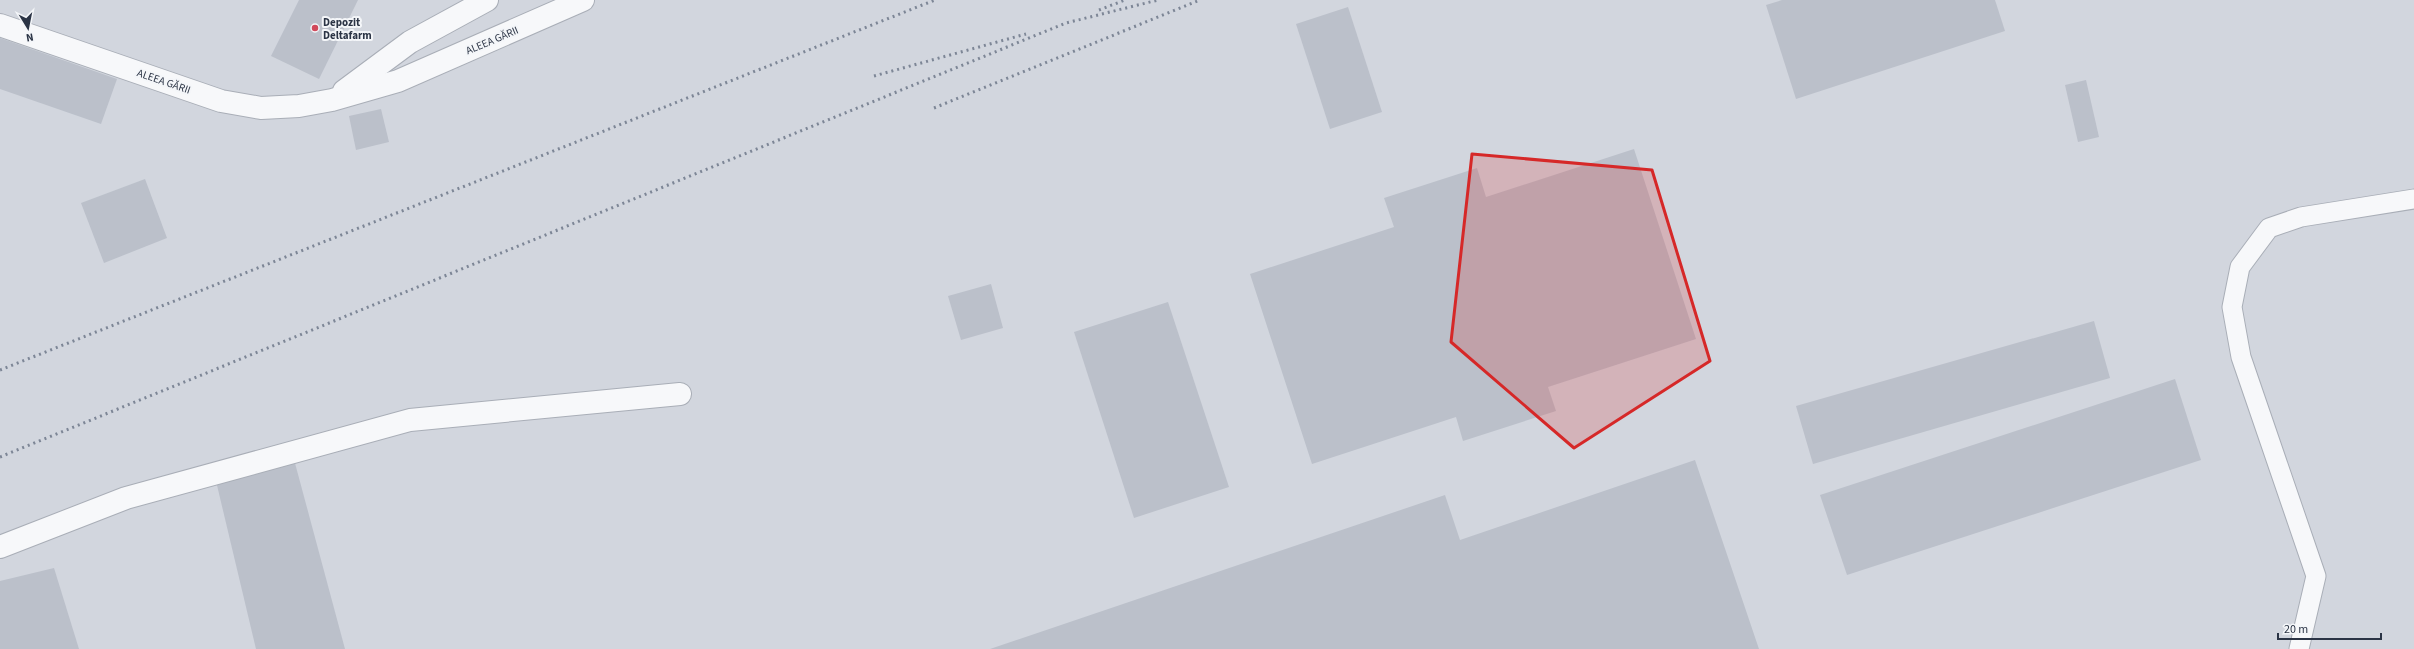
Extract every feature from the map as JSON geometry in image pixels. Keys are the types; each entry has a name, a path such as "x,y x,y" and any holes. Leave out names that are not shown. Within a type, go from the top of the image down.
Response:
{"street":[{"name":"ALEEA GĂRII","path":"332,100 410,42 487,0"},
{"name":"ALEEA GĂRII","path":"0,25 221,101 261,108 299,106 332,100 398,80 583,0"},
{"path":"0,547 126,498 410,420 680,394"}],"lane":[{"path":"2299,649 2316,576 2241,356 2232,307 2240,266 2269,228 2301,217 2414,200"}],"highlighted area":[{"path":"1472,154 1652,170 1710,361 1574,448 1451,342"}],"shaded area":[{"path":"0,0 2414,0 2414,649 0,649"}],"building":[{"name":"Depozit Deltafarm","path":"299,0 358,0 319,79 271,56"},
{"path":"1782,0 1995,0 2005,31 1796,99 1766,5"},
{"path":"1348,7 1382,112 1330,129 1296,24"},
{"path":"0,38 117,79 101,124 0,89"},
{"path":"2086,80 2099,137 2078,142 2065,85"},
{"path":"381,109 389,142 356,150 349,116"},
{"path":"1634,149 1696,339 1548,387 1556,411 1463,441 1456,417 1312,464 1250,274 1394,227 1384,198 1477,168 1486,197"},
{"path":"145,179 167,238 104,263 81,203"},
{"path":"991,284 1003,328 961,340 948,296"},
{"path":"1168,302 1229,487 1134,518 1074,332"},
{"path":"2094,321 2110,378 1813,464 1796,406"},
{"path":"2175,379 2201,460 1847,575 1820,495"},
{"path":"292,452 345,649 256,649 216,481"},
{"path":"1695,460 1759,649 990,649 1445,495 1460,540"},
{"path":"54,568 79,649 0,649 0,581"}],"railway":[{"path":"0,370 935,0"},
{"path":"1099,10 1125,0"},
{"path":"0,457 1066,23 1158,0"},
{"path":"934,108 1200,0"},
{"path":"874,76 1026,34"}],"place":[{"name":"Depozit Deltafarm","path":"315,28"}]}
